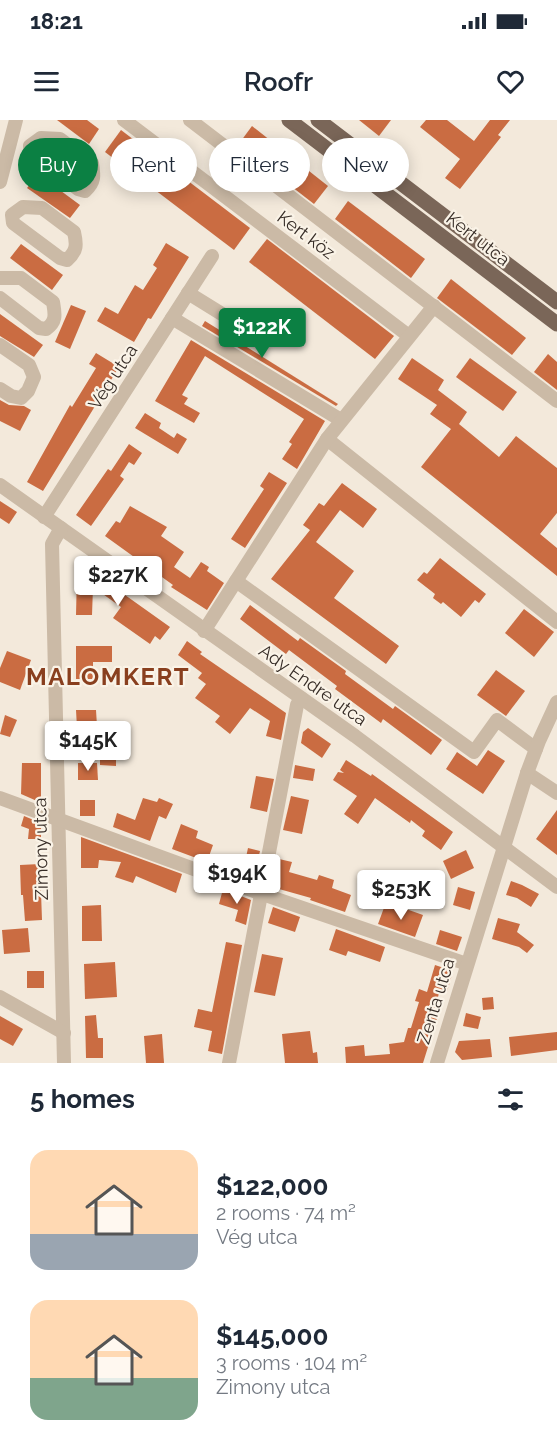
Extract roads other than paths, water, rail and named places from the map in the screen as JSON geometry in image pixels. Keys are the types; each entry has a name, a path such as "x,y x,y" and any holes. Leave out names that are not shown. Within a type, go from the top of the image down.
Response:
{"main road":[{"name":"Kert utca","path":"318,120 557,302"},
{"name":"Kert utca","path":"296,122 557,324"}],"street":[{"path":"0,182 16,120"},
{"name":"Kert köz","path":"124,120 409,336"},
{"name":"Kert köz","path":"190,120 557,401"},
{"path":"41,138 60,139 92,164 95,177 91,186 85,190 78,189 31,154 30,146 41,138"},
{"path":"11,140 18,142"},
{"path":"23,207 42,208 74,232 77,246 73,255 67,260 60,258 13,223 6,213 23,207"},
{"name":"Vég utca","path":"44,517 212,256"},
{"path":"0,278 21,278 53,302 56,316 52,325 46,329 39,328 0,298"},
{"path":"188,294 251,332"},
{"path":"204,631 327,439 434,306"},
{"path":"172,318 341,420"},
{"path":"0,345 29,366 34,377 21,398 11,396 0,389"},
{"path":"327,439 557,621"},
{"name":"Ady Endre utca","path":"0,485 355,736 557,887"},
{"name":"Zimony utca","path":"61,528 52,544 64,1063"},
{"path":"236,581 474,752 497,720 536,749"},
{"path":"229,1063 297,705 301,698"},
{"name":"Zenta utca","path":"437,1063 527,773 557,702"},
{"path":"527,773 557,793"},
{"path":"0,798 262,894 467,964"},
{"path":"0,997 64,1034"}],"district":[{"name":"MALOMKERT","path":"108,677"}]}
